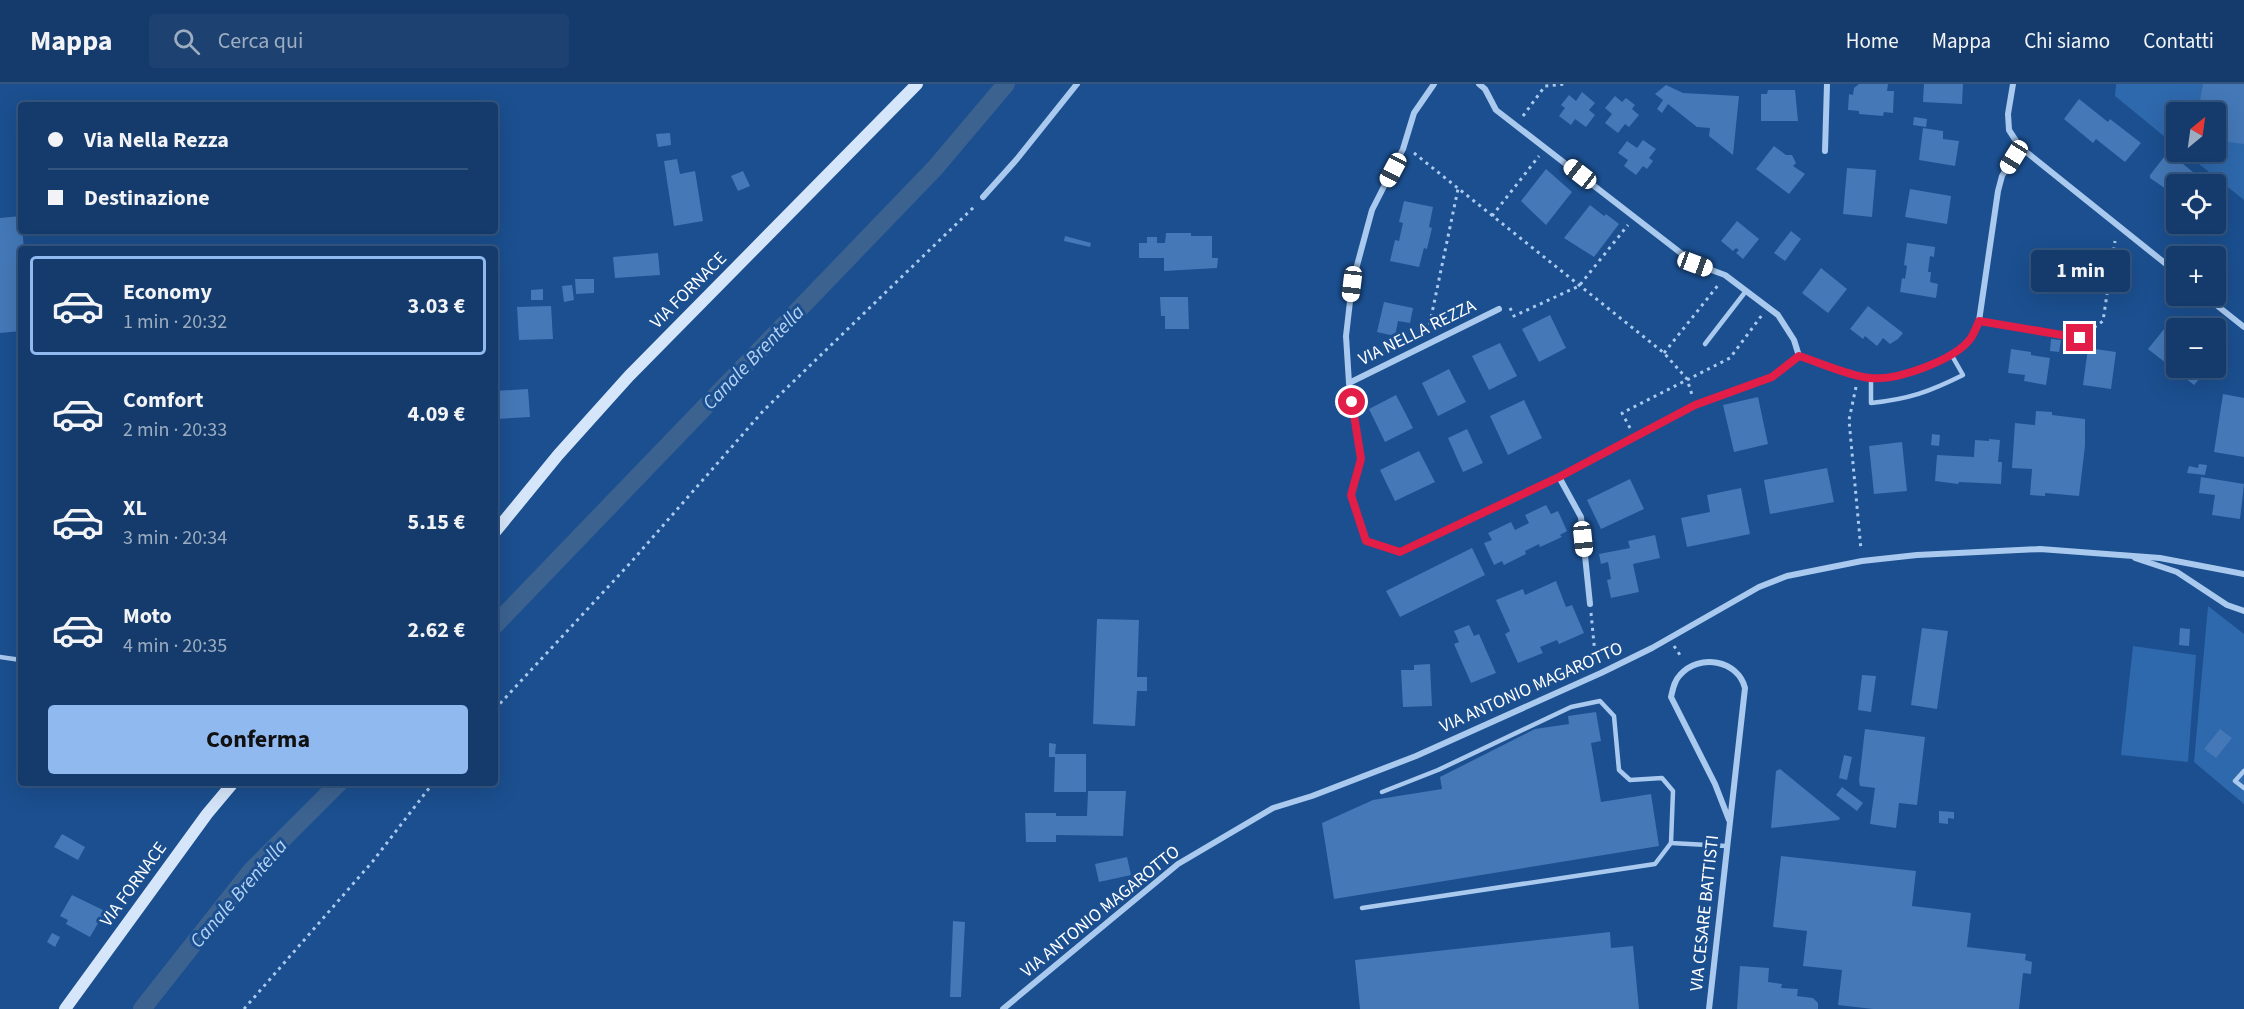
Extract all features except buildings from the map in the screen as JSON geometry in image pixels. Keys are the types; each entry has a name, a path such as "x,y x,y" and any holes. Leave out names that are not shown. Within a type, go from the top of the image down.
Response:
{"street":[{"name":"VIA FORNACE","path":"498,528 558,455 629,376 917,84"},
{"path":"983,197 1017,159 1077,84"},
{"name":"VIA NELLA REZZA","path":"1434,84 1414,113 1403,149 1372,210 1352,284 1346,336 1348,383 1361,459 1351,495 1366,541 1400,552 1559,477 1695,405 1772,377 1799,356"},
{"path":"1479,84 1485,89 1496,110 1695,264 1725,275 1768,306 1778,315 1794,340 1799,356 1871,378 1884,379 1905,374 1951,354 1970,339 1979,321 1998,191 2002,177 2020,147"},
{"path":"1825,151 1827,84"},
{"path":"2013,84 2008,114 2009,130 2020,147 2166,264"},
{"path":"2218,306 2244,327"},
{"name":"VIA NELLA REZZA","path":"1348,383 1499,309"},
{"path":"1559,477 1581,517 1590,604"},
{"name":"VIA ANTONIO MAGAROTTO","path":"1004,1009 1178,864 1273,808 1312,796 1416,756 1601,673 1670,638 1758,587 1787,576 1862,561 1917,555 2028,550 2160,558 2244,574"},
{"name":"VIA ANTONIO MAGAROTTO","path":"2129,556 2177,573 2227,605 2244,611"},
{"name":"VIA CESARE BATTISTI","path":"1689,667 1707,661 1733,668 1742,677 1745,688 1709,1009"},
{"path":"1689,667 1679,675 1671,697 1715,784 1729,820"},
{"name":"VIA FORNACE","path":"65,1009 207,814 230,786"}],"lane":[{"path":"1705,344 1746,291"},
{"path":"1979,321 2080,338"},
{"path":"1871,378 1870,403 1912,397 1963,375 1951,354"},
{"path":"0,657 18,660"},
{"path":"1362,908 1655,864 1671,843 1673,791 1662,778 1630,780 1619,770 1614,716 1600,701 1570,707 1438,770 1382,792"},
{"path":"2244,771 2235,781 2244,788"},
{"path":"1671,843 1726,846"}],"path":[{"path":"1516,125 1545,86 1566,84"},
{"path":"1492,216 1546,148"},
{"path":"1403,149 1412,152 1664,353 1687,379 1695,405"},
{"path":"1425,345 1458,189"},
{"path":"498,706 632,561 764,410 983,197"},
{"path":"1499,309 1509,304 1514,316 1579,286 1635,217"},
{"path":"2080,338 2103,321 2115,241"},
{"path":"1664,353 1725,275"},
{"path":"1634,437 1622,413 1730,358 1768,306"},
{"path":"1856,386 1849,420 1862,561"},
{"path":"1590,604 1595,654 1601,673"},
{"path":"1670,638 1689,667"},
{"path":"244,1009 373,861 431,786"}],"shaded area":[{"path":"2116,84 2244,84 2244,200 2226,186 2226,174 2212,174 2196,162 2226,162 2226,102 2166,102 2166,138 2115,96"},
{"path":"2208,606 2244,634 2244,804 2194,762"},
{"path":"2133,646 2196,655 2188,762 2121,755"}],"waterway":[{"name":"Canale Brentella","path":"498,622 935,168 1006,84"},
{"name":"Canale Brentella","path":"142,1009 251,871 336,786"}],"route":[{"path":"1352,402 1361,459 1351,495 1366,541 1400,552 1559,477 1695,405 1772,377 1799,356 1859,376 1884,379 1929,365 1955,352 1970,339 1979,321 2080,338"}]}
